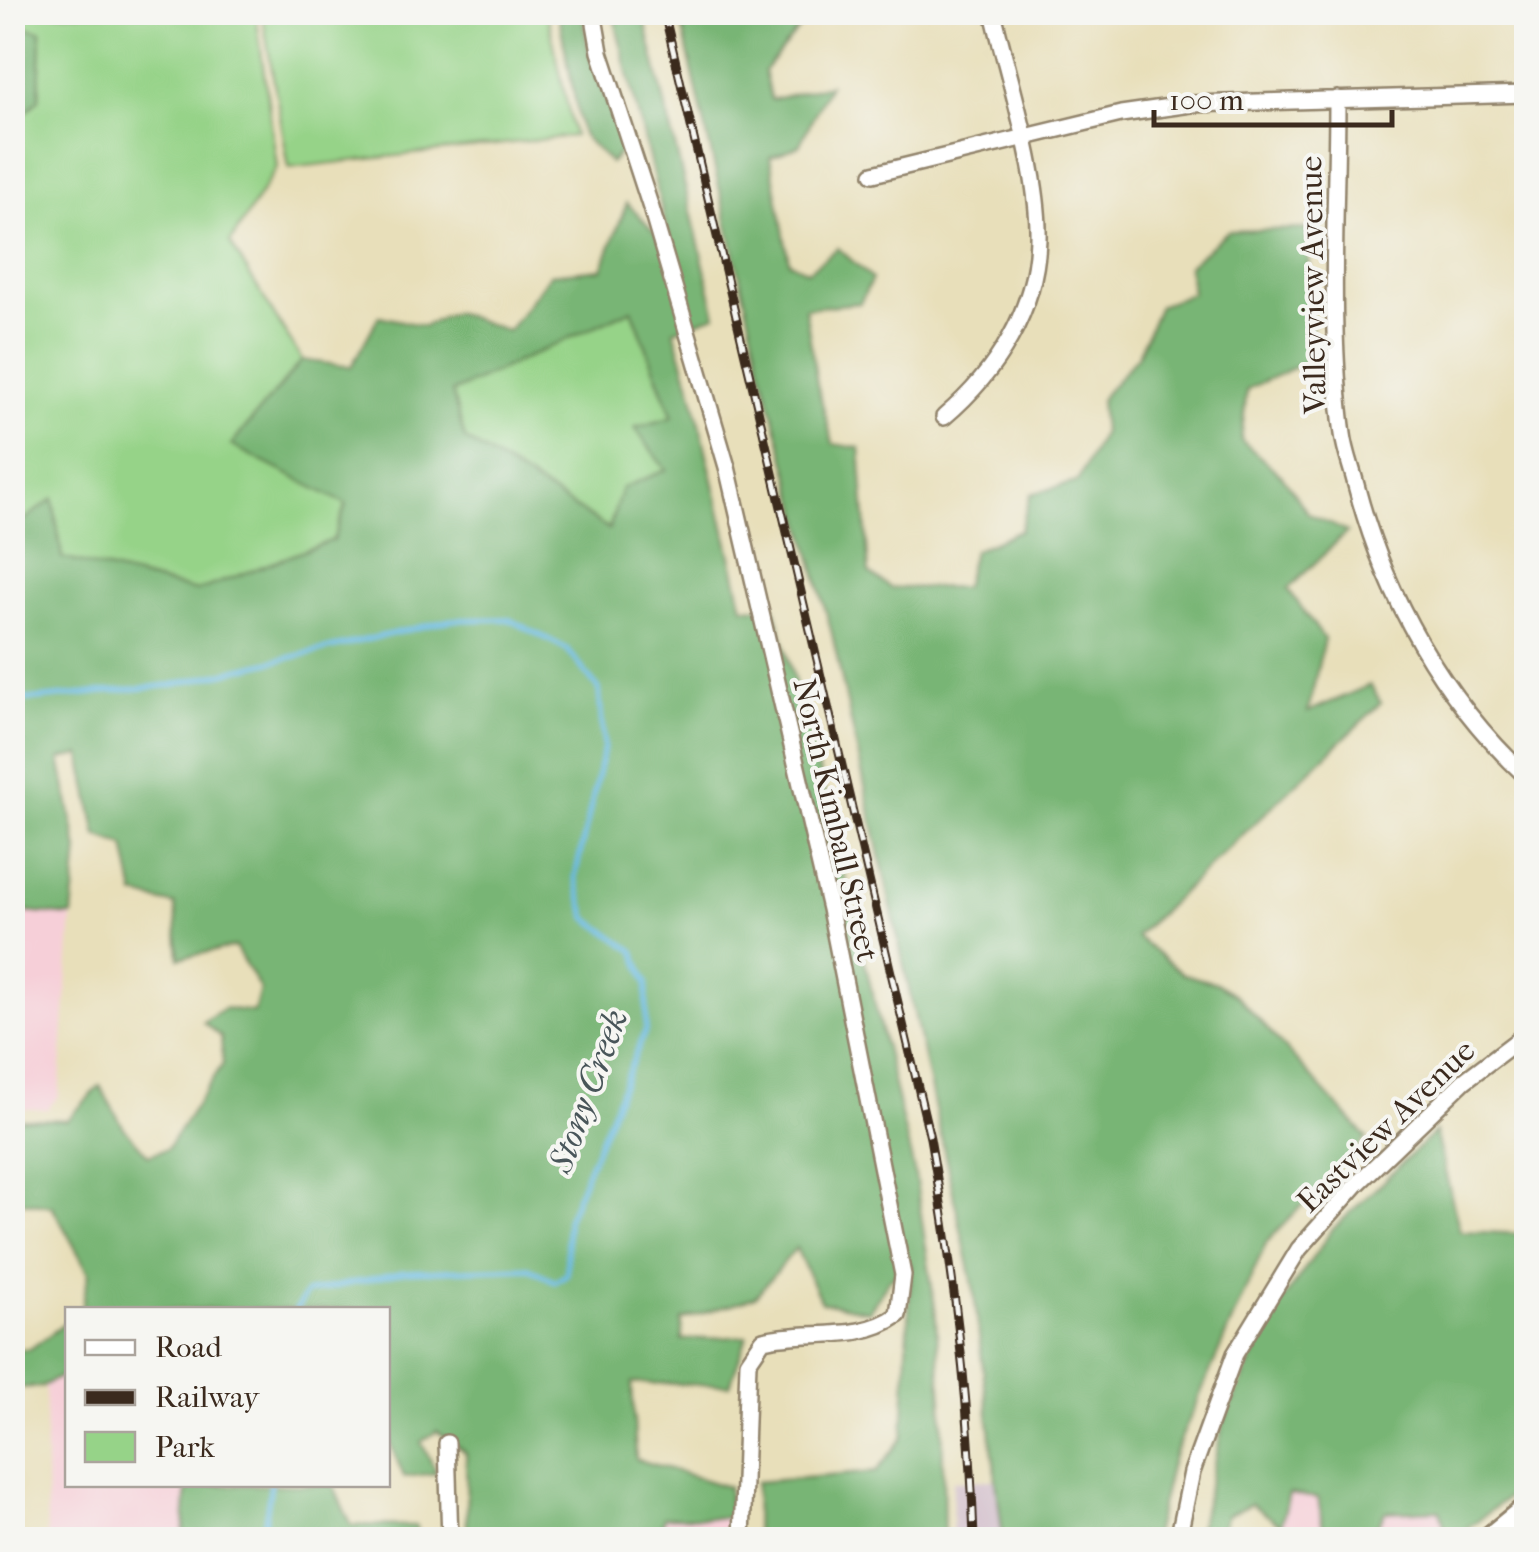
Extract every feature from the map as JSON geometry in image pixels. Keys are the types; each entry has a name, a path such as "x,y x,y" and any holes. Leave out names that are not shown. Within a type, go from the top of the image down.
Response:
{"street":[{"name":"North Kimball Street","path":"593,12 600,52 651,208 727,467 830,909 903,1274 898,1315 881,1328 763,1340 748,1362 742,1540"},
{"path":"944,417 970,396 998,362 1025,308 1038,240 1035,194 992,12"},
{"path":"873,174 1120,114 1190,104 1526,94"},
{"name":"Valleyview Avenue","path":"1338,99 1337,353 1343,436 1367,528 1398,602 1442,680 1488,741 1526,776"},
{"name":"Eastview Avenue","path":"1178,1540 1192,1472 1235,1354 1299,1250 1357,1184 1451,1094 1526,1034"},
{"path":"447,1443 450,1540"},
{"path":"1488,1540 1526,1508"}],"shaded area":[{"path":"13,911 72,916 59,1096 47,1109 13,1109"},
{"path":"65,1374 65,1487 187,1487 183,1539 47,1539 45,1385"},
{"path":"996,1480 1003,1539 952,1539 953,1481"},
{"path":"1288,1494 1385,1512 1441,1510 1445,1529 1463,1531 1457,1540 1263,1540 1281,1525"},
{"path":"664,1517 730,1518 730,1539 660,1540"}],"green space":[{"path":"13,13 256,13 277,167 230,243 302,360 231,445 347,504 334,540 197,591 62,558 53,500 13,528 12,126 39,99 41,32 13,25"},
{"path":"262,13 547,13 574,136 289,168"},
{"path":"558,13 582,13 590,56 624,149 610,163 582,135"},
{"path":"613,13 643,13 716,315 674,330 743,607 775,609 826,796 915,1175 935,1307 942,1400 944,1539 905,1539 904,1535 897,1540 755,1539 756,1482 876,1472 903,1437 911,1265 889,1280 869,1311 821,1302 796,1248 755,1297 682,1320 682,1340 747,1336 730,1385 632,1383 636,1459 728,1487 730,1518 664,1517 660,1539 467,1539 466,1453 437,1431 421,1442 437,1473 404,1477 390,1443 390,1307 81,1307 89,1273 52,1206 13,1200 13,1119 67,1120 100,1086 124,1128 148,1155 167,1149 223,1064 221,1037 203,1022 224,1008 254,1012 260,989 235,947 179,958 175,905 135,895 125,846 97,836 81,755 60,759 78,850 72,916 13,911 13,528 53,499 62,558 197,591 333,540 346,504 231,445 302,360 351,367 379,316 424,326 454,312 508,331 550,274 602,269 627,203 672,251","holes":["632,309 673,417 635,428 666,470 622,488 609,529 465,439 452,392"]},
{"path":"679,13 812,13 764,71 771,100 829,85 799,146 770,157 789,262 808,271 838,248 872,279 860,303 805,308 817,384 833,444 860,448 869,573 891,588 964,587 973,551 1020,530 1031,494 1077,482 1103,432 1100,400 1138,355 1159,306 1192,293 1188,266 1228,231 1307,229 1313,359 1247,389 1241,440 1282,476 1308,513 1347,532 1288,589 1324,639 1308,712 1370,685 1381,703 1136,936 1183,974 1216,983 1237,996 1367,1138 1266,1243 1172,1459 1154,1535 1003,1539 973,1285 832,634 761,369"},
{"path":"13,25 41,31 39,99 13,126"},
{"path":"632,309 673,418 636,427 667,470 610,529 465,439 452,392"},
{"path":"1435,1132 1460,1231 1526,1234 1526,1484 1463,1531 1445,1530 1440,1510 1385,1512 1374,1533 1324,1534 1318,1498 1289,1494 1281,1525 1251,1504 1227,1515 1221,1530 1197,1537 1223,1424 1270,1319 1332,1230"},
{"path":"65,1323 65,1374 41,1387 13,1388 13,1349 30,1349"},
{"path":"187,1487 334,1487 351,1525 416,1526 418,1539 183,1539"}],"waterway":[{"name":"Stony Creek","path":"12,699 172,685 451,620 508,619 567,649 599,690 604,747 575,877 587,918 634,951 647,983 646,1029 567,1220 567,1274 555,1282 529,1268 403,1272 306,1293 298,1307"},
{"name":"Stony Creek","path":"262,1540 271,1487"}],"railway":[{"path":"664,12 930,1138 960,1338 974,1540"}]}
